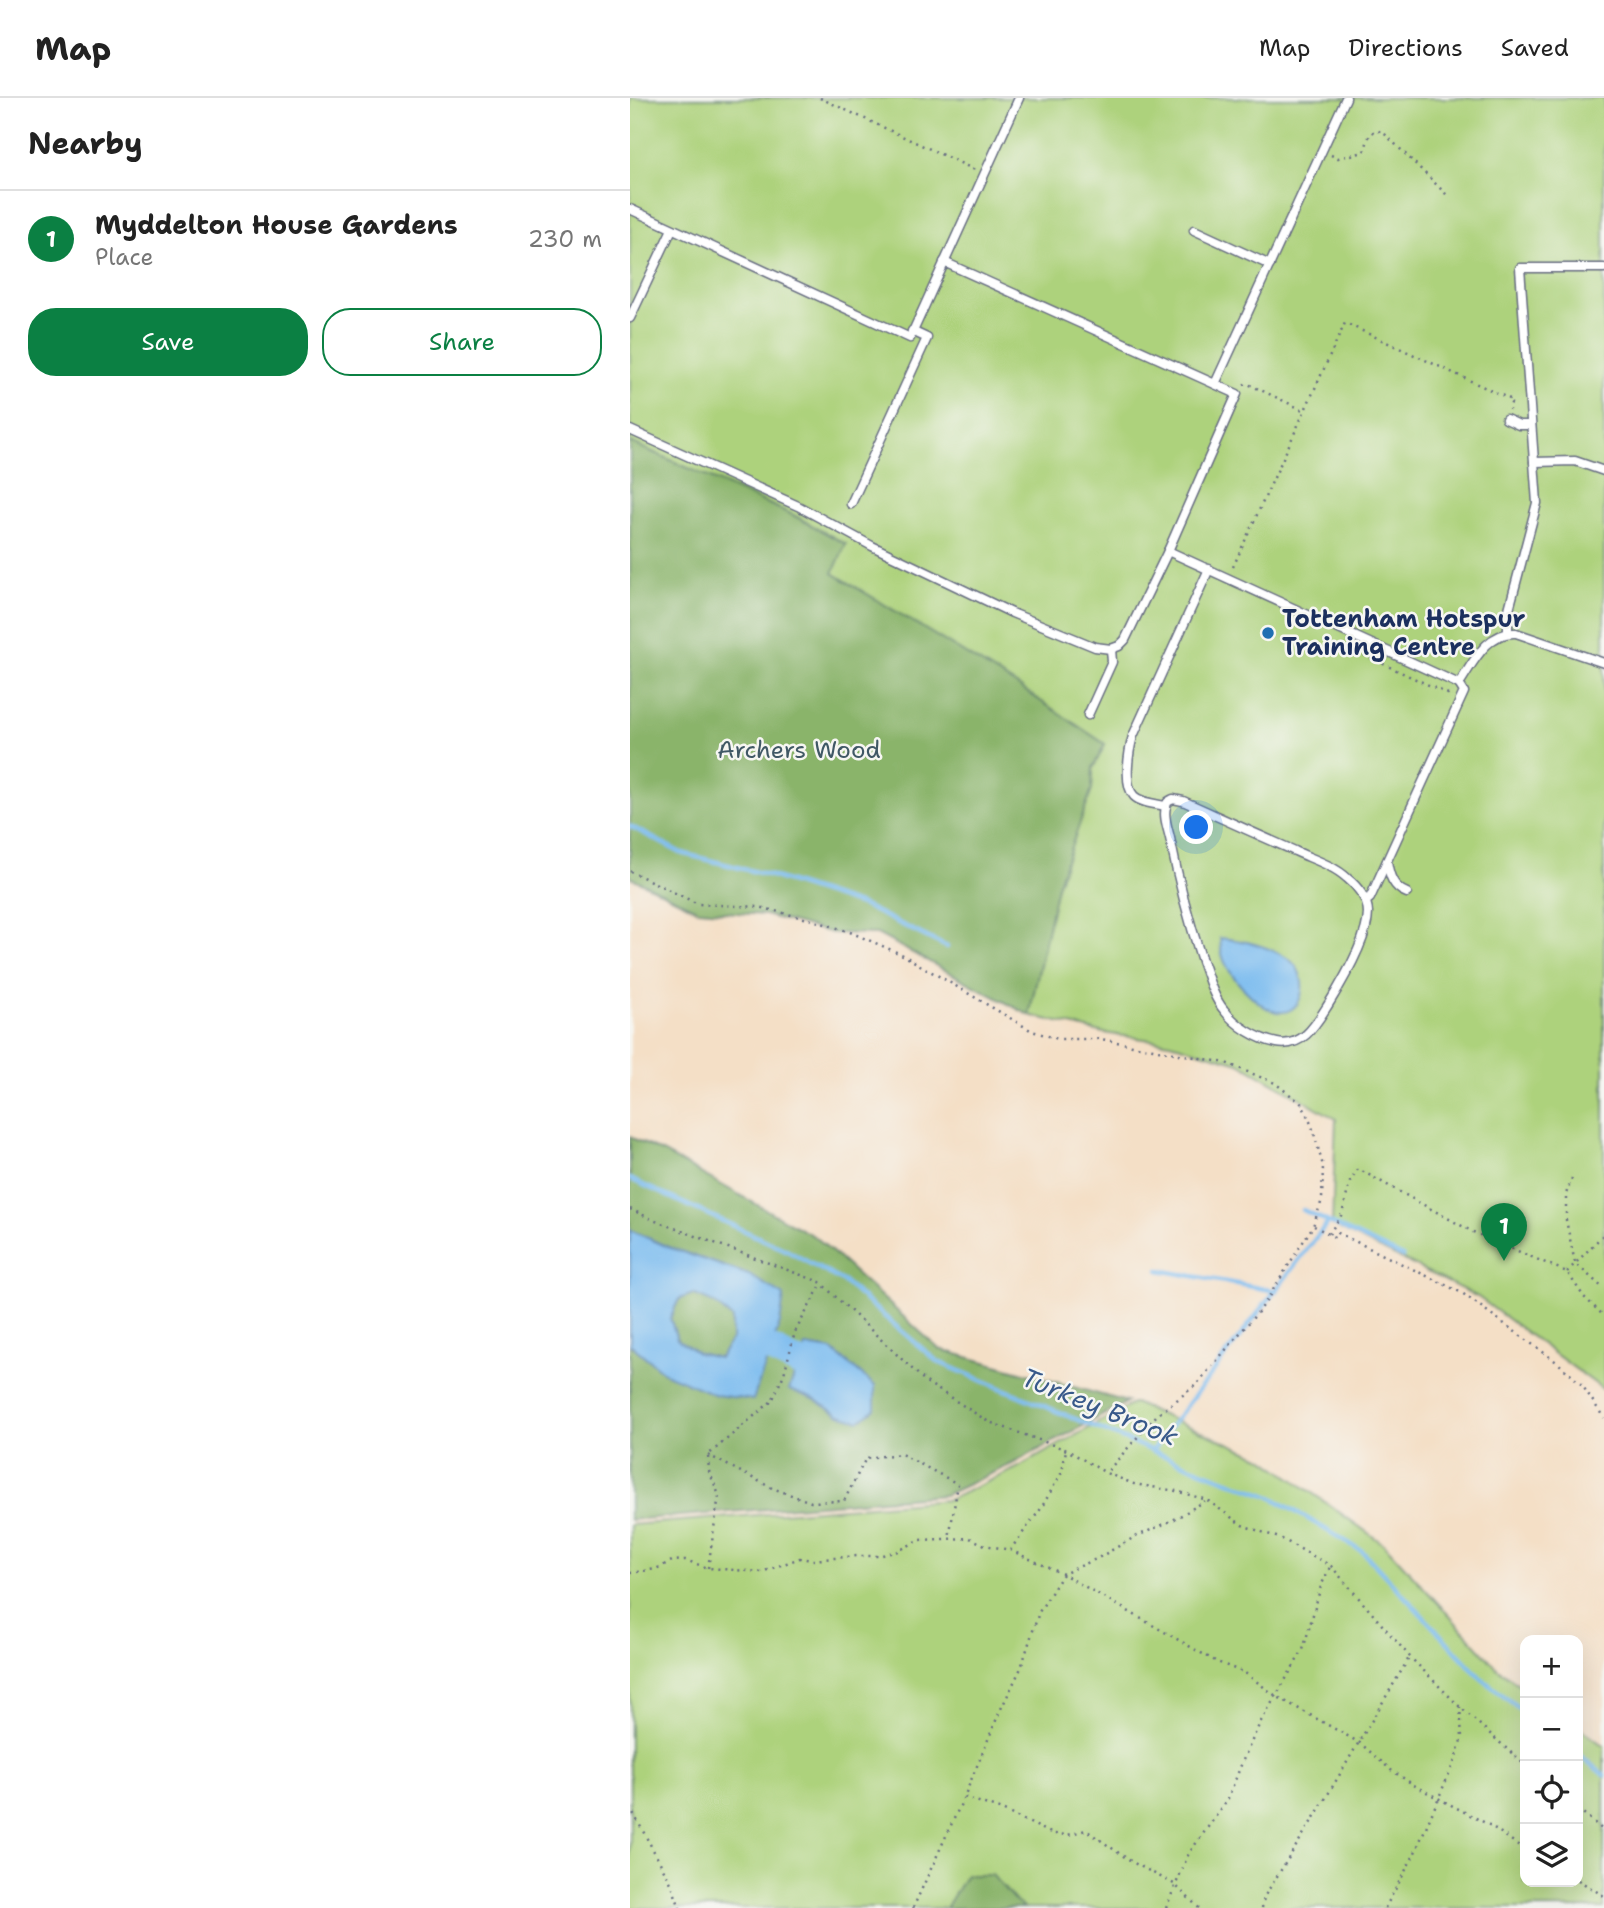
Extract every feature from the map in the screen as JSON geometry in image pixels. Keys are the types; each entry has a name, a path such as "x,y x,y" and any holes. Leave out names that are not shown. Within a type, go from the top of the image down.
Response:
{"lane":[{"path":"630,209 909,338 1019,98"},
{"path":"1215,384 1346,98"},
{"path":"630,318 672,229"},
{"path":"1194,230 1270,265"},
{"path":"630,430 798,506 872,546 1012,613 1095,647 1111,649 1119,646 1125,640 1168,551 1237,394 944,262"},
{"path":"1508,632 1508,613 1537,503 1520,268 1604,268"},
{"path":"851,504 927,338 912,331"},
{"path":"1506,419 1519,425 1531,425"},
{"path":"1534,462 1575,461 1604,471"},
{"path":"1168,551 1456,683 1464,692 1387,862 1366,901"},
{"path":"1166,806 1137,799 1132,794 1128,779 1130,745 1209,569"},
{"path":"1456,683 1493,639 1508,632 1604,663"},
{"path":"1088,715 1112,662 1111,649"},
{"path":"1173,799 1183,801 1337,871 1359,889 1366,901 1366,927 1357,950 1334,996 1308,1034 1300,1041 1284,1045 1271,1042 1242,1027 1223,1009 1206,973 1184,901 1166,806 1173,799"},
{"path":"1387,862 1395,885 1406,893"}],"path":[{"path":"820,98 984,174"},
{"path":"1322,150 1338,158 1364,152 1370,134 1377,130 1387,135 1448,196"},
{"path":"1228,578 1345,323 1512,401 1506,419"},
{"path":"1237,394 1246,383 1303,410"},
{"path":"1348,648 1448,694 1456,683"},
{"path":"630,871 698,904 759,907 850,932 903,955 1032,1031 1058,1039 1101,1039 1226,1063 1275,1083 1302,1104 1312,1126 1323,1166 1322,1200 1314,1224 1263,1306 1196,1385 1156,1416 1106,1472"},
{"path":"1329,1234 1342,1214 1350,1182 1358,1169 1473,1233 1567,1272 1584,1297 1604,1316"},
{"path":"1572,1178 1566,1194 1566,1220 1575,1263 1604,1289"},
{"path":"630,1209 658,1223 821,1284 926,1382 989,1422 1067,1450 1134,1484 1176,1491 1207,1500 1242,1525 1282,1539 1331,1566 1410,1657 1460,1707 1521,1761"},
{"path":"1314,1224 1334,1237 1338,1233 1462,1293 1558,1363 1582,1385 1604,1418"},
{"path":"1567,1272 1604,1234"},
{"path":"708,1455 772,1401 784,1374 795,1332 821,1284"},
{"path":"1010,1550 1040,1510 1062,1472 1067,1450"},
{"path":"708,1455 772,1488 811,1502 844,1501 866,1458 901,1454 958,1484 950,1538"},
{"path":"708,1455 709,1471 719,1495 708,1568"},
{"path":"913,1908 1021,1668 1039,1612 1063,1574 1173,1520 1207,1500"},
{"path":"630,1573 685,1560 708,1568 762,1573 800,1558 812,1560 878,1556 898,1552 919,1540 950,1538 970,1538 985,1545 1010,1550 1063,1574 1217,1662 1245,1673 1276,1696 1360,1743 1417,1787 1491,1826 1520,1846"},
{"path":"1166,1908 1189,1853 1227,1801 1260,1723 1303,1650 1321,1586 1331,1566"},
{"path":"1262,1908 1264,1897 1410,1657"},
{"path":"1385,1908 1414,1854 1455,1760 1462,1737 1460,1707"},
{"path":"964,1797 1002,1810 1053,1834 1068,1835 1086,1830 1132,1862 1174,1884 1199,1908"},
{"path":"630,1807 671,1883 680,1908"},
{"path":"1583,1813 1604,1831"},
{"path":"1583,1883 1604,1895"}],"green space":[{"name":"Tottenham Hotspur Training Centre","path":"630,98 1604,98 1604,1390 1478,1297 1332,1225 1336,1119 1239,1063 1171,1043 1104,1033 1029,1015 1057,886 1092,789 1093,768 1105,744 1018,686 832,573 845,544 793,515 630,442"},
{"name":"Archers Wood","path":"630,442 793,515 846,544 833,573 1018,686 1105,744 1093,768 1092,789 1057,886 1029,1015 877,934 832,933 765,915 698,910 630,877"},
{"path":"630,1137 817,1238 939,1349 1127,1402 1012,1464 945,1495 630,1520 630,1344 666,1374 752,1400 749,1275 668,1247 630,1230","holes":["805,1346 832,1350 875,1386 875,1409 840,1415 814,1399 790,1390"]},
{"path":"693,1294 714,1302 732,1318 732,1339 719,1358 698,1353 677,1339 670,1318 679,1299"},
{"path":"1134,1403 1263,1458 1385,1545 1498,1669 1520,1685 1520,1887 1583,1887 1583,1731 1604,1746 1604,1908 630,1908 630,1525 948,1500 1015,1469"},
{"path":"966,1875 992,1875 1017,1903 1025,1908 946,1908"}],"water":[{"path":"1220,938 1255,944 1287,958 1300,975 1301,995 1297,1004 1291,1010 1282,1012 1271,1010 1259,1003 1229,970 1221,952"},
{"path":"630,1230 668,1247 749,1275 784,1296 780,1323 753,1400 716,1395 666,1374 630,1344","holes":["693,1294 714,1303 732,1318 732,1339 719,1358 698,1353 677,1339 670,1318 679,1299"]},
{"path":"805,1346 832,1350 875,1386 875,1409 859,1421 840,1415 814,1399 789,1390"}],"waterway":[{"path":"630,826 681,853 768,875 864,906 947,947"},
{"name":"Turkey Brook","path":"630,1179 784,1249 844,1282 938,1362 1271,1497 1362,1551 1481,1678 1520,1709"},
{"path":"1303,1210 1403,1257"},
{"path":"1152,1451 1328,1222"},
{"path":"1159,1270 1276,1291"},
{"path":"772,1350 799,1363"},
{"name":"Turkey Brook","path":"1583,1758 1604,1775"}],"place":[{"name":"Tottenham Hotspur Training Centre","path":"1268,633"},
{"name":"Myddelton House Gardens","path":"1504,1261"}]}
